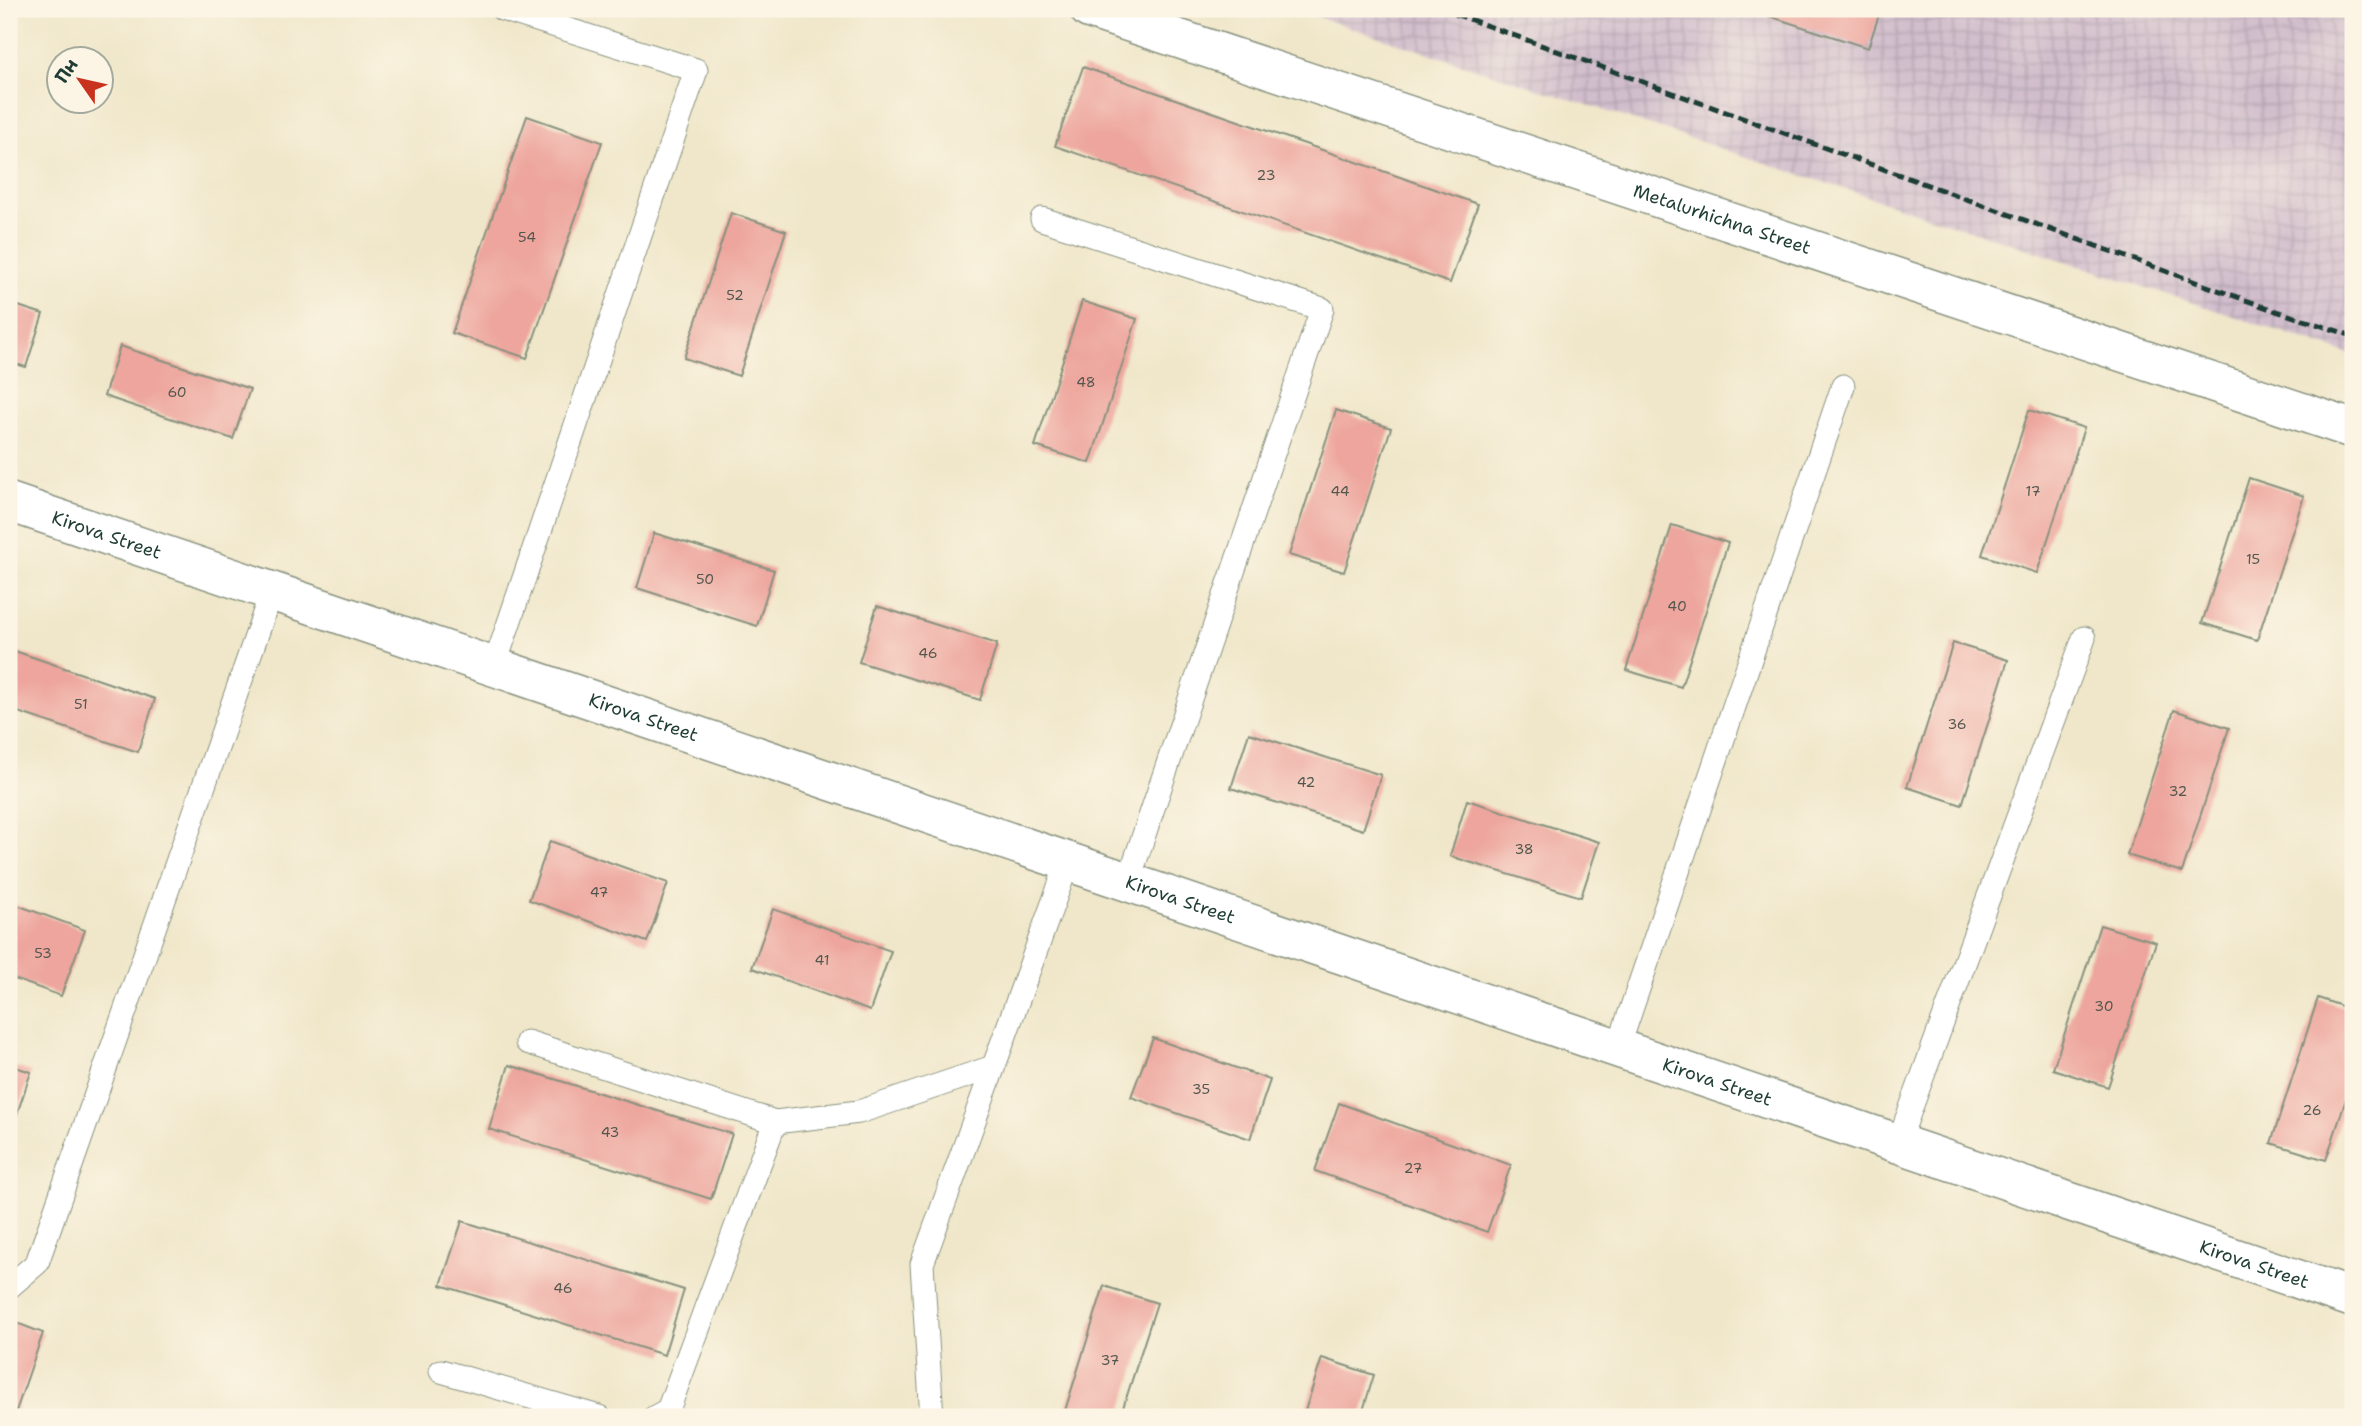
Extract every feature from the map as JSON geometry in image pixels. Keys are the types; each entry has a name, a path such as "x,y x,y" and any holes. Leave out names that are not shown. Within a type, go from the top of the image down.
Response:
{"street":[{"name":"Metalurhichna Street","path":"1089,9 2353,429"},
{"name":"Kirova Street","path":"9,502 2353,1298"}],"lane":[{"path":"494,667 695,70 502,9"},
{"path":"1042,219 1322,309 1129,882"},
{"path":"1618,1048 1843,386"},
{"path":"9,1287 37,1263 272,591"},
{"path":"1898,1143 2084,638"},
{"path":"932,1417 922,1264 1068,862"},
{"path":"527,1042 775,1122 859,1112 993,1067"},
{"path":"655,1417 668,1410 775,1122"},
{"path":"440,1371 599,1417"}],"shaded area":[{"path":"1294,9 2353,9 2353,355"}],"building":[{"path":"1747,9 1881,9 1868,48"},
{"path":"1083,67 1478,204 1450,283 1055,146"},
{"path":"527,116 602,142 527,358 452,333"},
{"path":"731,213 786,231 739,376 684,358"},
{"path":"1082,301 1137,319 1090,463 1035,446"},
{"path":"9,303 43,314 26,367 9,362"},
{"path":"120,346 250,389 233,439 104,396"},
{"path":"1336,410 1391,428 1344,572 1289,555"},
{"path":"2029,410 2084,428 2037,573 1982,555"},
{"path":"2249,478 2304,496 2257,640 2202,623"},
{"path":"1672,525 1728,543 1681,687 1626,670"},
{"path":"654,533 774,570 757,626 637,588"},
{"path":"877,606 997,644 980,700 859,662"},
{"path":"1953,643 2008,660 1962,805 1907,787"},
{"path":"9,649 155,699 138,752 9,709"},
{"path":"2174,710 2229,728 2182,872 2127,855"},
{"path":"1249,733 1381,775 1363,830 1231,788"},
{"path":"1467,800 1599,842 1581,897 1450,856"},
{"path":"550,841 668,883 647,942 529,900"},
{"path":"9,902 85,930 61,996 9,977"},
{"path":"773,909 891,951 870,1011 752,968"},
{"path":"2100,925 2156,942 2108,1087 2053,1069"},
{"path":"2318,998 2353,1010 2353,1078 2326,1160 2271,1143"},
{"path":"1153,1038 1270,1080 1250,1139 1131,1097"},
{"path":"9,1065 31,1072 14,1123 9,1121"},
{"path":"509,1065 732,1134 711,1199 489,1129"},
{"path":"1339,1103 1511,1165 1487,1232 1315,1171"},
{"path":"462,1221 684,1290 664,1355 441,1285"},
{"path":"1104,1286 1157,1303 1120,1417 1063,1417"},
{"path":"9,1320 43,1333 16,1411 9,1408"},
{"path":"1322,1358 1374,1375 1361,1417 1303,1417"}],"railway":[{"path":"1441,9 2276,311 2353,336"}]}
